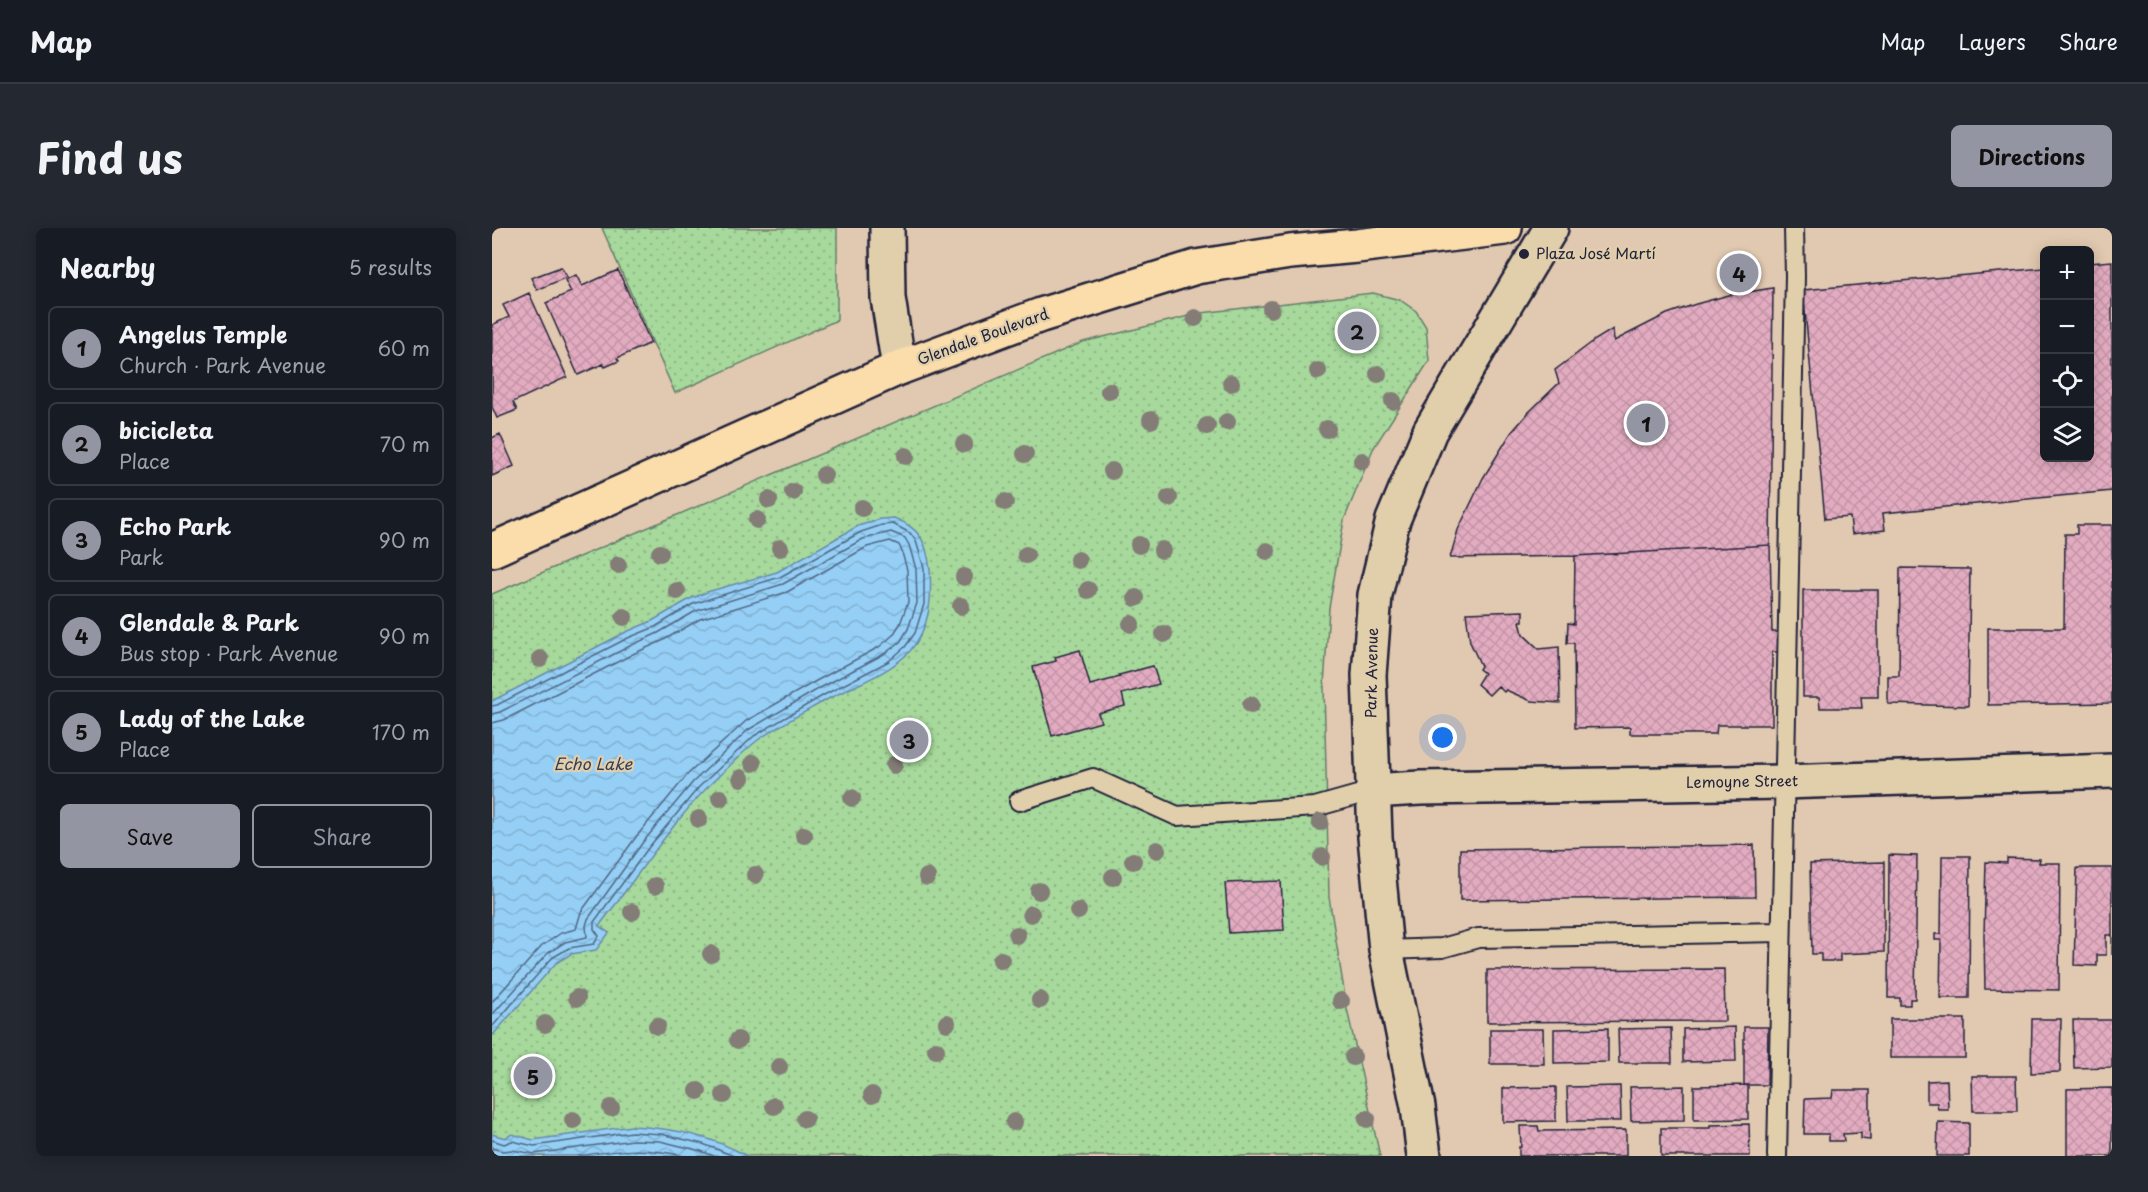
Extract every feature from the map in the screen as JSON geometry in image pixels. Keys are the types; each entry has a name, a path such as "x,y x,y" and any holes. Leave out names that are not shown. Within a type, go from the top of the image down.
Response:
{"main road":[{"name":"Glendale Boulevard","path":"492,550 899,368 1041,315 1196,267 1366,237 1505,228"}],"street":[{"path":"887,228 888,298 899,368"},
{"name":"Park Avenue","path":"1424,1156 1418,1107 1386,950 1372,791 1369,675 1375,595 1393,520 1430,431 1551,228"},
{"name":"Lemoyne Street","path":"1372,791 1420,788 1783,782 2112,771"}],"lane":[{"path":"1777,1156 1795,276 1794,228"},
{"path":"1018,801 1093,778 1177,816 1315,807 1372,791"},
{"path":"1386,950 1442,948 1478,938 1780,932"}],"green space":[{"path":"602,228 837,228 837,320 675,393"},
{"path":"1373,293 1400,300 1416,311 1426,327 1429,361 1373,449 1344,520 1329,608 1324,686 1329,897 1347,1009 1380,1156 492,1156 492,594 1083,342 1201,313"}],"water":[{"name":"Echo Lake","path":"894,518 916,531 927,551 931,592 926,623 917,642 902,659 882,673 783,724 745,751 706,788 658,846 599,926 609,933 596,950 571,954 556,963 492,1036 492,701 652,621 690,599 777,572 858,526 881,519"},
{"path":"632,1126 691,1134 720,1143 747,1156 492,1156 492,1134 505,1138 512,1134 533,1140"}],"building":[{"path":"2112,261 2112,491 1883,513 1885,530 1852,534 1850,517 1825,519 1803,290 2040,268 2040,462 2094,462 2094,263"},
{"path":"561,267 567,277 537,290 531,278"},
{"path":"618,270 651,343 617,358 619,361 605,367 603,364 578,375 546,303 571,292 565,280 576,275 582,286"},
{"path":"1773,288 1770,545 1575,556 1450,558 1458,530 1483,478 1511,433 1559,383 1555,370 1613,329 1614,341 1667,314 1696,304 1729,295"},
{"path":"529,293 567,377 513,402 517,410 497,418 492,407 492,325 509,317 503,305"},
{"path":"500,434 514,466 492,476 492,438"},
{"path":"2077,525 2112,525 2112,703 1988,705 1988,628 2064,628 2065,534 2077,534"},
{"path":"1770,545 1772,632 1778,632 1778,652 1772,652 1772,725 1717,725 1716,734 1630,734 1630,727 1575,728 1574,643 1567,643 1568,623 1574,624 1575,556"},
{"path":"1900,568 1970,569 1968,706 1888,704 1888,676 1899,676"},
{"path":"1803,590 1878,590 1878,697 1861,697 1862,708 1820,708 1819,697 1803,697"},
{"path":"1523,611 1523,621 1520,621 1523,634 1539,649 1559,647 1560,703 1531,701 1506,690 1504,692 1498,686 1489,695 1477,684 1484,673 1479,669 1481,666 1470,642 1466,613"},
{"path":"1080,650 1090,685 1153,666 1159,684 1122,694 1125,706 1098,713 1101,722 1052,736 1033,667 1056,661 1055,657"},
{"path":"1754,845 1755,897 1460,900 1460,849"},
{"path":"1889,855 1917,856 1915,999 1910,999 1910,1005 1900,1005 1900,998 1888,998"},
{"path":"1942,856 1970,856 1969,998 1940,998 1941,940 1935,940 1935,934 1941,934"},
{"path":"2007,858 2040,859 2039,863 2060,863 2059,990 1985,989 1986,862 2007,863"},
{"path":"1884,862 1884,952 1840,954 1840,961 1821,961 1821,954 1812,954 1810,864"},
{"path":"2077,868 2112,868 2112,935 2106,935 2106,955 2097,955 2097,966 2074,965"},
{"path":"1281,881 1284,930 1229,933 1225,883"},
{"path":"1724,969 1725,1021 1487,1022 1487,970"},
{"path":"1890,1019 1965,1019 1965,1058 1890,1058"},
{"path":"2032,1019 2061,1019 2060,1072 2031,1073"},
{"path":"2073,1020 2112,1020 2112,1067 2074,1068"},
{"path":"1735,1027 1736,1061 1683,1062 1683,1029"},
{"path":"1744,1027 1768,1027 1767,1085 1744,1085"},
{"path":"1608,1028 1608,1062 1554,1063 1554,1029"},
{"path":"1671,1028 1672,1063 1619,1063 1618,1029"},
{"path":"1490,1029 1543,1029 1544,1064 1490,1064"},
{"path":"1972,1076 2016,1076 2017,1111 1973,1111"},
{"path":"1947,1080 1948,1109 1938,1109 1937,1103 1927,1103 1927,1081"},
{"path":"1748,1085 1748,1119 1694,1120 1694,1086"},
{"path":"1620,1086 1621,1121 1568,1121 1567,1087"},
{"path":"1684,1086 1684,1120 1631,1121 1630,1087"},
{"path":"1556,1087 1556,1121 1503,1122 1503,1088"},
{"path":"2112,1088 2112,1156 2067,1156 2067,1089"},
{"path":"1833,1090 1870,1090 1870,1140 1861,1139 1861,1133 1843,1134 1844,1141 1829,1141 1829,1134 1804,1134 1805,1099 1832,1098"},
{"path":"1938,1122 1969,1123 1969,1156 1937,1156"},
{"path":"1749,1124 1750,1156 1661,1156 1661,1128 1710,1128 1710,1125"},
{"path":"1520,1126 1538,1126 1539,1131 1626,1130 1626,1156 1519,1156"}],"place":[{"name":"Plaza José Martí","path":"1524,254"},
{"name":"Glendale & Park","path":"1739,273"},
{"name":"bicicleta","path":"1357,331"},
{"name":"Angelus Temple","path":"1646,423"},
{"name":"Echo Park","path":"909,740"},
{"name":"Lady of the Lake","path":"533,1076"}]}
